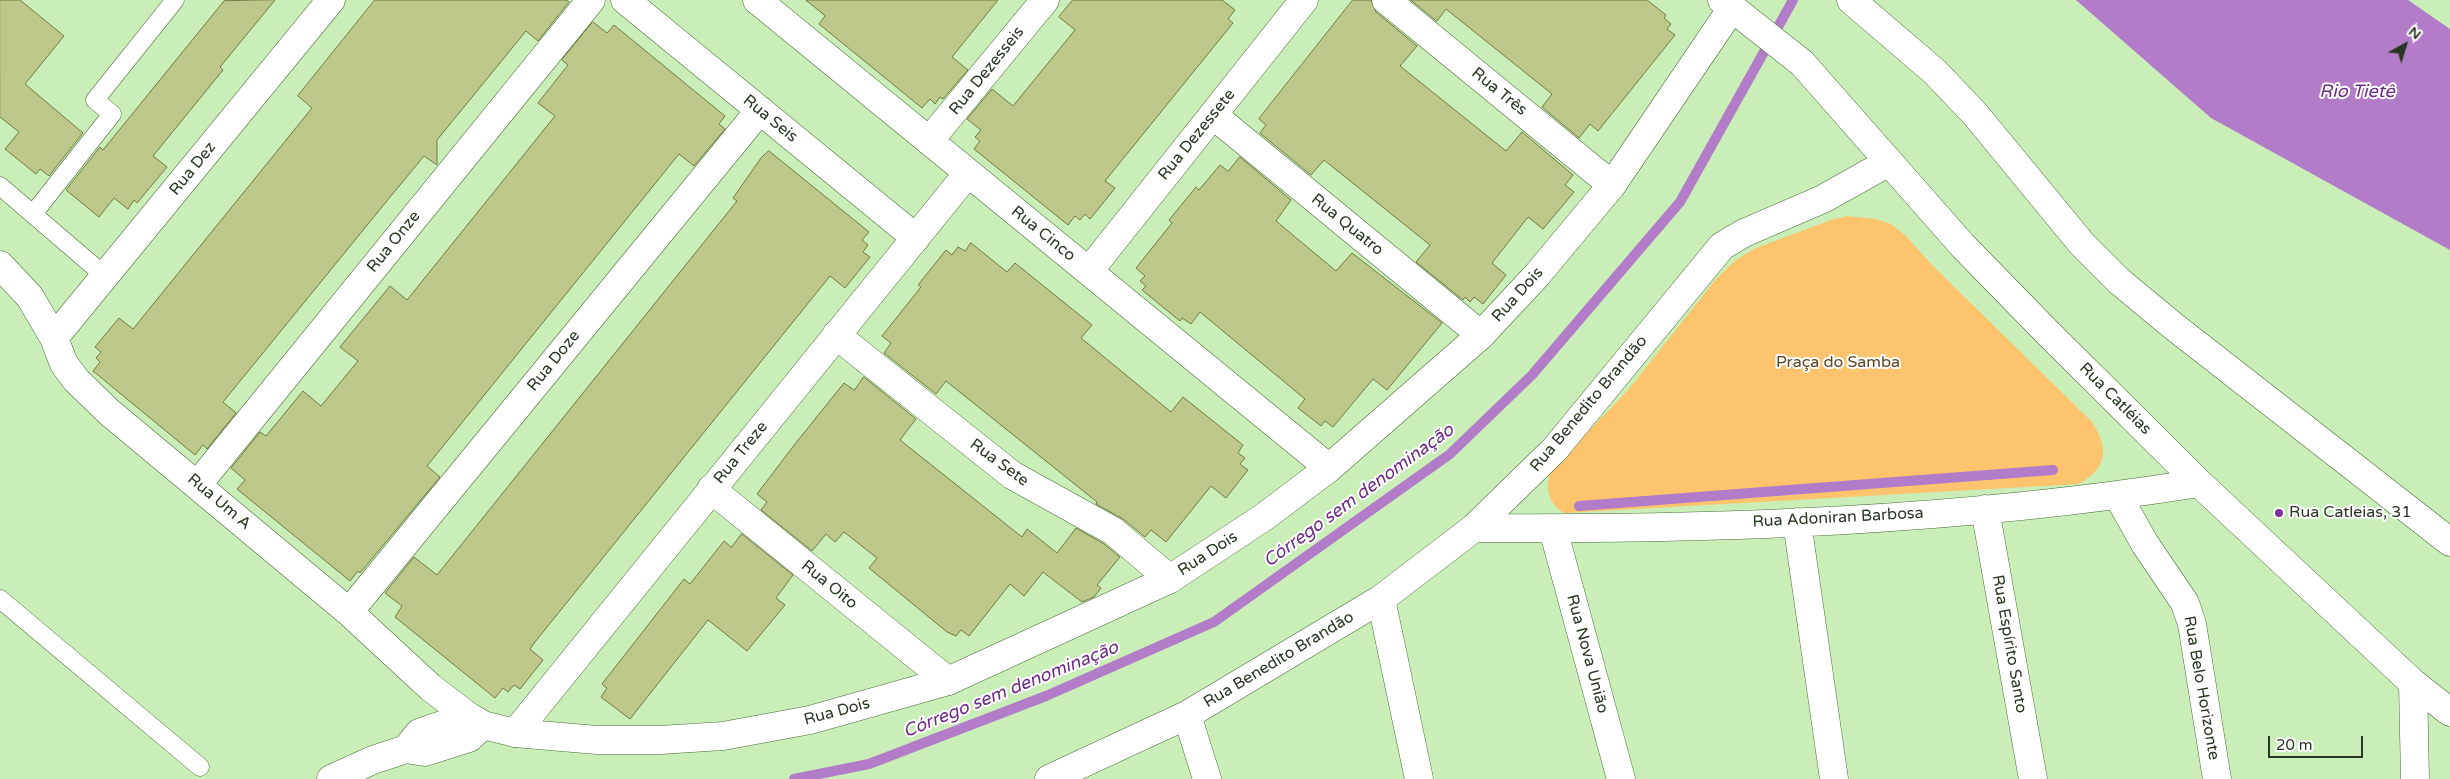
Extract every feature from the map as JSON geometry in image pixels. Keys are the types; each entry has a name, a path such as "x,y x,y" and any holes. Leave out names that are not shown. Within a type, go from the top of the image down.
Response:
{"street":[{"name":"Rua Dez","path":"54,338 331,0"},
{"name":"Rua Onze","path":"198,484 591,0"},
{"name":"Rua Seis","path":"625,0 916,238"},
{"name":"Rua Dezesseis","path":"929,141 1044,0"},
{"name":"Rua Dezessete","path":"1089,271 1304,0"},
{"name":"Rua Três","path":"1386,0 1612,185"},
{"path":"1851,0 1935,72 1968,107 2082,244 2119,281 2172,326 2450,542"},
{"name":"Rua Cinco","path":"771,5 968,174 1329,468"},
{"name":"Rua Dois","path":"475,720 515,733 597,740 660,740 723,736 810,720 948,681 1170,579 1264,517 1329,468 1482,335 1536,275 1612,185 1734,9"},
{"name":"Rua Catléias","path":"1734,9 1802,63 1979,262 2199,483 2413,683 2450,712"},
{"name":"Rua Doze","path":"349,612 760,110"},
{"name":"Rua Quatro","path":"1213,115 1482,335"},
{"name":"Rua Benedito Brandão","path":"1049,779 1187,715 1381,599 1474,528 1555,449 1722,246 1744,232 1823,198 1889,162"},
{"name":"Rua Treze","path":"515,733 968,174"},
{"name":"Rua Um A","path":"0,265 30,297 54,338 64,364 76,380 109,412 198,484 349,612 430,687 475,720"},
{"name":"Rua Sete","path":"836,335 1012,475 1113,531 1170,579"},
{"name":"Rua Adoniran Barbosa","path":"1474,528 1553,529 1797,522 1985,509 2118,496 2199,483"},
{"name":"Rua Oito","path":"711,489 948,681"},
{"name":"Rua Belo Horizonte","path":"2118,496 2145,544 2185,603 2192,624 2217,779"},
{"name":"Rua Espírito Santo","path":"1985,509 2033,779"},
{"path":"1797,522 1834,779"},
{"name":"Rua Nova União","path":"1553,529 1621,779"},
{"path":"1381,599 1419,779"},
{"path":"2413,683 2414,779"},
{"path":"1187,715 1207,779"},
{"path":"331,779 406,749 425,752 469,738 475,720"}],"lane":[{"path":"33,214 112,114 95,100 175,0"},
{"path":"0,186 105,276"},
{"path":"0,600 200,768"}],"green space":[{"name":"Praça do Samba","path":"1848,216 1875,219 1891,224 1905,235 1934,267 2092,422 2098,432 2103,449 2103,457 2096,471 2079,484 1565,513 1559,510 1551,499 1548,487 1548,480 1553,468 1629,389 1716,279 1736,260 1756,248 1831,220"}],"water":[{"name":"Rio Tietê","path":"2076,0 2408,0 2450,29 2450,250 2211,118"}],"building":[{"path":"0,0 20,0 64,36 25,84 83,133 49,176 40,169 36,174 5,149 19,132 0,117"},
{"path":"275,0 220,67 223,70 153,156 167,167 137,203 134,200 128,209 114,198 99,217 66,190 100,147 103,150 224,1"},
{"path":"375,0 566,0 569,2 538,41 526,31 437,140 437,165 424,156 223,402 236,413 207,449 203,445 195,455 93,371 100,362 96,358 101,352 95,347 119,318 133,329 312,108 298,96"},
{"path":"806,0 998,0 952,57 968,70 943,99 940,97 935,104 930,99 922,108 819,24 825,16"},
{"path":"1073,0 1222,0 1235,10 1228,19 1233,23 1105,181 1115,188 1090,219 1085,214 1080,220 1075,216 1068,225 974,149 980,141 975,137 981,130 967,119 992,89 1013,106 1075,30 1059,17"},
{"path":"1353,0 1371,0 1376,12 1417,46 1400,66 1506,151 1522,132 1573,175 1565,185 1574,192 1543,229 1528,217 1492,263 1506,275 1483,304 1474,297 1470,302 1465,297 1463,300 1416,262 1430,245 1324,160 1311,175 1260,133 1266,125 1259,119"},
{"path":"1411,0 1647,0 1666,15 1664,18 1671,24 1667,29 1675,35 1598,131 1590,124 1579,138 1542,107 1552,94 1446,9 1437,21"},
{"path":"593,22 607,33 614,25 725,116 719,124 725,129 694,166 679,154 427,466 440,477 360,573 358,571 350,581 237,489 245,480 231,468 260,432 266,436 303,391 321,406 358,361 340,347 390,286 407,300 555,116 538,103 568,65 562,60"},
{"path":"769,151 869,232 862,240 868,245 863,252 870,257 845,288 830,276 535,642 530,649 543,660 520,689 514,685 508,692 503,688 495,698 395,617 402,606 385,593 414,557 437,575 737,201 733,198 761,158"},
{"path":"1240,157 1291,200 1276,221 1336,271 1352,253 1442,323 1387,390 1373,379 1333,427 1325,421 1321,426 1298,408 1305,399 1200,312 1191,324 1182,318 1180,321 1142,290 1146,286 1140,281 1145,276 1136,268 1172,223 1169,220 1196,187 1199,190 1220,165 1228,171"},
{"path":"971,243 1007,272 1015,263 1092,325 1081,338 1171,412 1183,397 1243,445 1238,453 1245,458 1240,464 1248,470 1226,498 1211,486 1166,542 1151,530 1145,537 1123,519 1096,504 1097,502 946,381 936,394 884,353 891,343 882,336 921,287 918,285 946,250 952,255 958,247 965,251"},
{"path":"864,377 916,419 900,440 1022,537 1027,529 1057,553 1076,528 1104,544 1120,557 1097,585 1101,588 1094,597 1082,602 1043,572 1024,596 1010,584 969,636 961,630 956,636 947,632 869,568 877,558 844,532 835,542 826,534 812,551 761,510 767,502 757,494 795,444 844,383 854,390"},
{"path":"742,534 793,575 776,598 785,605 747,651 708,620 630,719 601,697 607,688 602,684 684,579 690,584 724,541 731,547"}],"waterway":[{"name":"Córrego sem denominação","path":"794,779 869,764 1046,696 1214,622 1450,454 1532,375 1680,202 1793,0"},
{"path":"1579,506 2053,470"}],"place":[{"name":"Rua Catleias, 31","path":"2279,513"}]}
